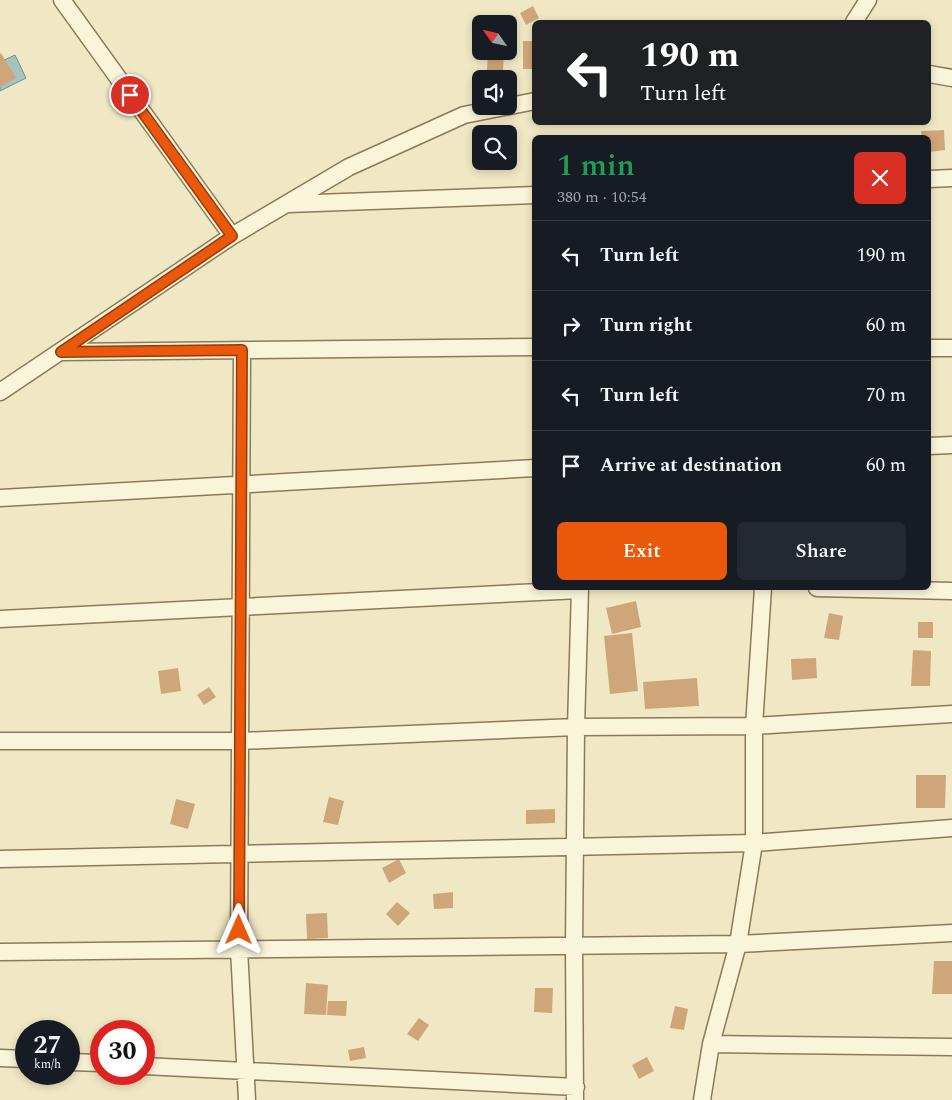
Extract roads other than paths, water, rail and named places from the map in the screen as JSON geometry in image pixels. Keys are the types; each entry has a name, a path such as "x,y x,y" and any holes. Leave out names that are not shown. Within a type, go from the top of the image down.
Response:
{"street":[{"path":"62,0 232,236"},
{"path":"855,20 868,0"},
{"path":"931,74 952,78"},
{"path":"0,392 232,236 349,167 464,115 532,102"},
{"path":"931,179 952,178"},
{"path":"286,204 532,195"},
{"path":"61,352 532,347"},
{"path":"931,348 952,348"},
{"path":"242,350 239,949 247,1100"},
{"path":"931,446 952,445"},
{"path":"0,498 532,468"},
{"path":"0,620 561,590"},
{"path":"155,1067 575,1094 574,847 580,590"},
{"path":"702,1100 711,1044 738,944 754,843 754,726 763,590"},
{"path":"907,590 952,591"},
{"path":"0,741 240,741 576,727 754,726 952,714"},
{"path":"0,859 754,843 952,828"},
{"path":"0,952 738,944 952,934"},
{"path":"711,1044 952,1048"},
{"path":"0,1058 15,1059"}],"water":[{"path":"15,55 26,78 0,91 0,62"}]}
